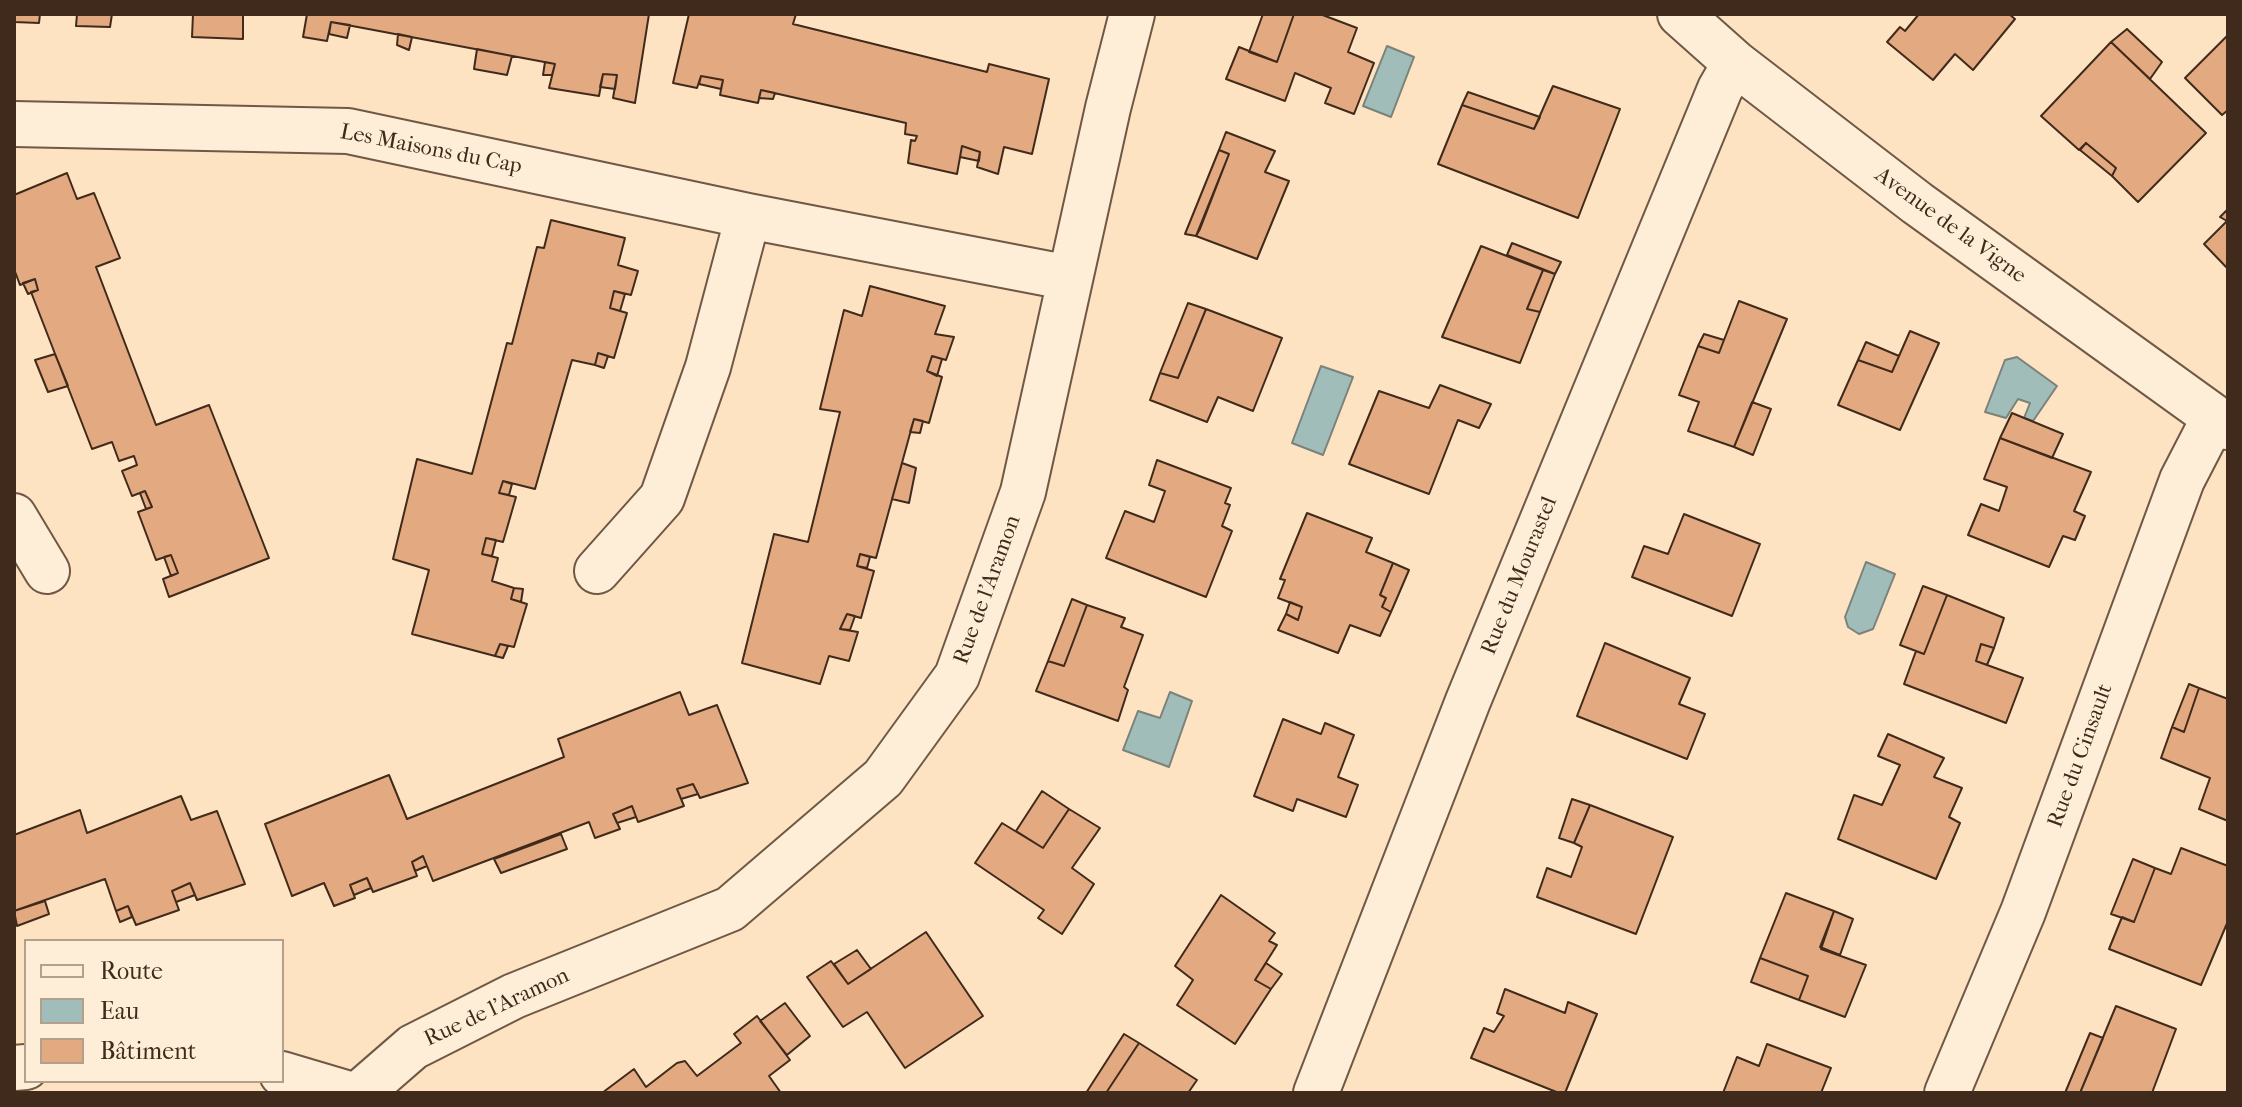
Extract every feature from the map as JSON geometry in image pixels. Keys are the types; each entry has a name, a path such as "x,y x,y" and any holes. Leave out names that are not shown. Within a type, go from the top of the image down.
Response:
{"street":[{"name":"Rue de l'Aramon","path":"360,1093 413,1047 514,996 730,909 883,778 957,676 1023,492 1132,14"},
{"name":"Avenue de la Vigne","path":"1680,14 1735,63 1917,203 2221,423"},
{"name":"Rue du Mourastel","path":"1316,1093 1468,701 1720,89 1735,63"},
{"name":"Les Maisons du Cap","path":"14,124 348,131 748,216 1070,278"},
{"path":"597,571 662,498 708,367 748,216"},
{"name":"Rue du Cinsault","path":"1947,1093 2023,912 2182,480 2204,442 2221,423"},
{"path":"14,516 47,571"},
{"path":"284,1075 346,1093"}],"water":[{"path":"1387,46 1414,57 1391,117 1363,106"},
{"path":"2017,357 2057,386 2033,421 2024,418 2030,403 2018,399 2006,418 1985,412 2005,360"},
{"path":"1321,366 1353,377 1323,455 1292,443"},
{"path":"1866,562 1895,574 1873,629 1859,634 1848,627 1845,617"},
{"path":"1170,692 1192,701 1169,767 1123,750 1138,711 1160,718"}],"building":[{"path":"14,14 40,14 39,23 14,22"},
{"path":"77,14 112,14 110,27 76,26"},
{"path":"193,14 243,14 243,39 192,37"},
{"path":"307,14 649,14 635,103 613,98 617,75 603,74 599,96 549,88 555,64 331,22 327,41 303,37"},
{"path":"689,14 796,14 793,24 987,72 989,64 1049,79 1032,154 1004,147 998,174 977,167 980,152 962,146 957,174 908,163 911,140 915,141 917,136 905,134 906,123 761,90 758,103 720,95 723,80 701,76 697,88 673,83"},
{"path":"1263,14 1294,14 1277,62 1249,52"},
{"path":"1294,14 1320,14 1357,28 1348,52 1374,63 1354,114 1325,103 1331,88 1295,73 1285,101 1226,79 1239,47 1277,62"},
{"path":"1919,14 2009,14 2015,19 1973,70 1955,54 1933,80 1887,42 1900,27 1905,31"},
{"path":"331,22 350,25 347,38 329,34"},
{"path":"2127,29 2162,62 2150,79 2111,42"},
{"path":"398,34 412,37 409,50 397,45"},
{"path":"2228,35 2228,110 2222,115 2185,78"},
{"path":"2111,42 2206,133 2138,202 2112,176 2116,168 2086,143 2079,150 2041,116"},
{"path":"477,49 512,56 507,75 474,69"},
{"path":"545,62 555,64 552,75 543,75"},
{"path":"603,74 617,75 615,89 600,87"},
{"path":"701,76 723,80 721,89 699,84"},
{"path":"1553,86 1620,109 1578,218 1438,164 1462,105 1534,129"},
{"path":"761,90 775,93 773,99 759,98"},
{"path":"1468,92 1540,117 1534,129 1462,105"},
{"path":"1226,132 1275,151 1265,172 1289,181 1257,259 1196,236 1229,154 1219,150"},
{"path":"2086,143 2116,168 2112,176 2080,150"},
{"path":"962,146 980,152 979,161 960,157"},
{"path":"1219,150 1229,154 1200,229 1196,236 1185,234"},
{"path":"67,173 77,199 94,193 120,258 96,267 156,425 209,405 269,558 169,597 163,579 178,573 171,555 156,560 138,512 152,507 145,491 132,496 122,471 137,465 134,456 119,461 112,442 92,449 31,292 38,290 35,279 20,285 14,269 14,195"},
{"path":"2228,209 2228,269 2204,244 2227,221 2220,217"},
{"path":"551,220 625,238 618,265 638,271 631,295 614,291 610,308 627,313 614,358 598,353 595,365 572,360 535,489 503,481 499,493 516,497 503,542 486,538 482,554 498,558 492,581 514,588 511,599 527,604 514,647 500,644 495,656 412,634 429,570 393,559 417,459 472,474 507,343 512,344 537,247 544,248"},
{"path":"1512,243 1561,262 1555,274 1507,255"},
{"path":"1481,246 1543,270 1527,309 1540,312 1520,363 1442,337"},
{"path":"1543,270 1555,274 1540,312 1527,309"},
{"path":"35,279 38,290 28,294 23,283"},
{"path":"870,286 945,306 935,334 954,337 946,360 932,356 927,371 942,377 929,423 914,419 876,558 860,554 857,566 874,571 861,618 847,614 840,629 858,632 849,661 829,656 820,684 742,663 774,534 808,542 840,412 820,409 844,310 862,316"},
{"path":"614,291 625,294 620,311 610,308"},
{"path":"1739,301 1787,319 1734,447 1688,431 1699,402 1679,395 1698,346 1719,353"},
{"path":"1188,303 1206,309 1178,378 1160,373"},
{"path":"1206,309 1282,338 1253,411 1218,397 1207,422 1150,400 1160,373 1178,378"},
{"path":"1910,331 1939,343 1900,430 1838,405 1858,360 1892,372"},
{"path":"1704,334 1724,340 1719,353 1698,346"},
{"path":"1866,342 1899,356 1892,372 1858,360"},
{"path":"598,353 608,356 604,368 595,365"},
{"path":"55,354 68,386 48,392 35,360"},
{"path":"932,356 942,359 937,376 927,371"},
{"path":"1440,385 1491,404 1479,428 1458,420 1429,494 1349,464 1379,391 1429,408"},
{"path":"1752,402 1771,409 1753,455 1734,447"},
{"path":"2012,413 2063,434 2052,458 2000,438"},
{"path":"914,419 923,421 920,433 910,432"},
{"path":"2000,438 2091,472 2074,511 2085,516 2075,540 2063,536 2049,567 1968,535 1981,504 1999,511 2007,487 1984,479"},
{"path":"1157,460 1231,488 1225,503 1230,505 1222,526 1232,531 1206,597 1106,558 1125,511 1154,522 1165,491 1149,485"},
{"path":"902,463 916,468 909,503 892,499"},
{"path":"503,481 512,484 509,495 499,493"},
{"path":"145,491 152,507 146,509 140,493"},
{"path":"1307,513 1372,538 1366,552 1393,563 1380,595 1386,598 1382,607 1391,612 1380,636 1350,625 1338,653 1278,630 1286,614 1298,620 1302,607 1278,598 1285,580 1280,579"},
{"path":"1684,514 1760,544 1732,616 1632,577 1644,546 1668,554"},
{"path":"486,538 496,540 492,556 482,554"},
{"path":"860,554 870,557 867,568 857,566"},
{"path":"171,555 178,573 171,576 164,557"},
{"path":"1393,563 1409,570 1391,612 1382,607 1386,598 1380,595"},
{"path":"1923,586 1947,595 1924,654 1900,645"},
{"path":"514,588 523,589 521,602 511,599"},
{"path":"1947,595 2004,618 1994,648 1981,644 1976,661 2023,678 2006,723 1904,684 1916,651 1924,654"},
{"path":"1072,599 1087,605 1064,666 1048,661"},
{"path":"1290,602 1302,607 1298,620 1286,614"},
{"path":"1087,605 1125,618 1121,627 1143,635 1124,687 1128,690 1118,721 1036,691 1048,661 1064,666"},
{"path":"847,614 855,616 850,630 840,629"},
{"path":"1605,643 1690,678 1679,704 1705,714 1687,759 1577,716"},
{"path":"500,644 508,646 503,658 495,656"},
{"path":"1981,644 1994,648 1987,665 1976,661"},
{"path":"2189,684 2199,688 2184,732 2172,727"},
{"path":"2199,688 2228,699 2228,821 2199,809 2210,778 2161,758 2172,727 2184,732"},
{"path":"680,692 689,715 717,705 748,783 700,798 693,784 677,789 684,806 638,822 632,806 613,814 620,829 595,838 589,822 433,881 423,856 412,862 417,876 373,892 367,878 350,885 355,898 334,906 324,883 292,896 265,824 389,775 407,819 564,757 558,739"},
{"path":"1283,719 1321,734 1325,723 1354,735 1338,777 1358,785 1346,817 1297,799 1293,811 1254,796"},
{"path":"1888,734 1944,758 1934,777 1962,788 1949,817 1960,823 1936,879 1838,839 1854,795 1882,805 1900,765 1878,756"},
{"path":"693,784 698,794 681,799 677,789"},
{"path":"1042,791 1069,809 1043,848 1016,831"},
{"path":"181,796 191,820 217,811 245,884 197,900 190,883 172,891 179,910 136,925 128,906 116,911 105,879 14,911 14,835 80,810 87,833"},
{"path":"1572,799 1590,805 1574,843 1559,838"},
{"path":"1590,805 1673,837 1636,934 1537,897 1547,868 1571,877 1582,847 1574,843"},
{"path":"632,806 636,817 617,823 613,814"},
{"path":"1069,809 1100,828 1072,868 1094,884 1062,934 1038,918 1044,910 975,863 1002,823 1043,848"},
{"path":"561,834 567,849 501,873 494,859"},
{"path":"2181,848 2228,866 2228,921 2201,985 2109,949 2122,917 2134,922 2155,868 2171,874"},
{"path":"423,856 427,866 415,871 412,862"},
{"path":"2133,859 2155,868 2134,922 2111,914"},
{"path":"367,878 371,888 354,895 350,885"},
{"path":"190,883 195,895 176,902 172,891"},
{"path":"1786,893 1834,911 1821,949 1866,965 1845,1017 1799,1000 1808,976 1760,958"},
{"path":"1221,895 1275,933 1269,941 1277,945 1255,980 1271,989 1235,1044 1177,1005 1193,980 1175,966"},
{"path":"45,901 49,914 17,926 14,911"},
{"path":"128,906 132,917 120,922 116,911"},
{"path":"1834,911 1853,919 1840,955 1820,947"},
{"path":"926,932 983,1016 905,1068 867,1012 843,1027 807,977 831,961 848,984"},
{"path":"857,950 871,969 848,984 834,964"},
{"path":"1760,958 1808,976 1799,1000 1751,982"},
{"path":"1266,963 1282,974 1271,989 1255,980"},
{"path":"1505,989 1565,1013 1568,1002 1597,1014 1565,1093 1471,1058 1484,1028 1494,1032 1504,1016 1497,1013"},
{"path":"785,1003 810,1036 787,1055 760,1021"},
{"path":"2116,1006 2176,1029 2152,1093 2080,1093"},
{"path":"757,1016 790,1060 769,1076 781,1093 602,1093 634,1069 646,1087 677,1063 685,1061 697,1076 741,1043 734,1034"},
{"path":"2090,1033 2103,1038 2080,1093 2065,1093"},
{"path":"1124,1034 1139,1043 1106,1093 1086,1093"},
{"path":"1139,1043 1197,1080 1188,1093 1106,1093"},
{"path":"1767,1044 1831,1068 1821,1093 1723,1093 1737,1057 1759,1066"}]}
